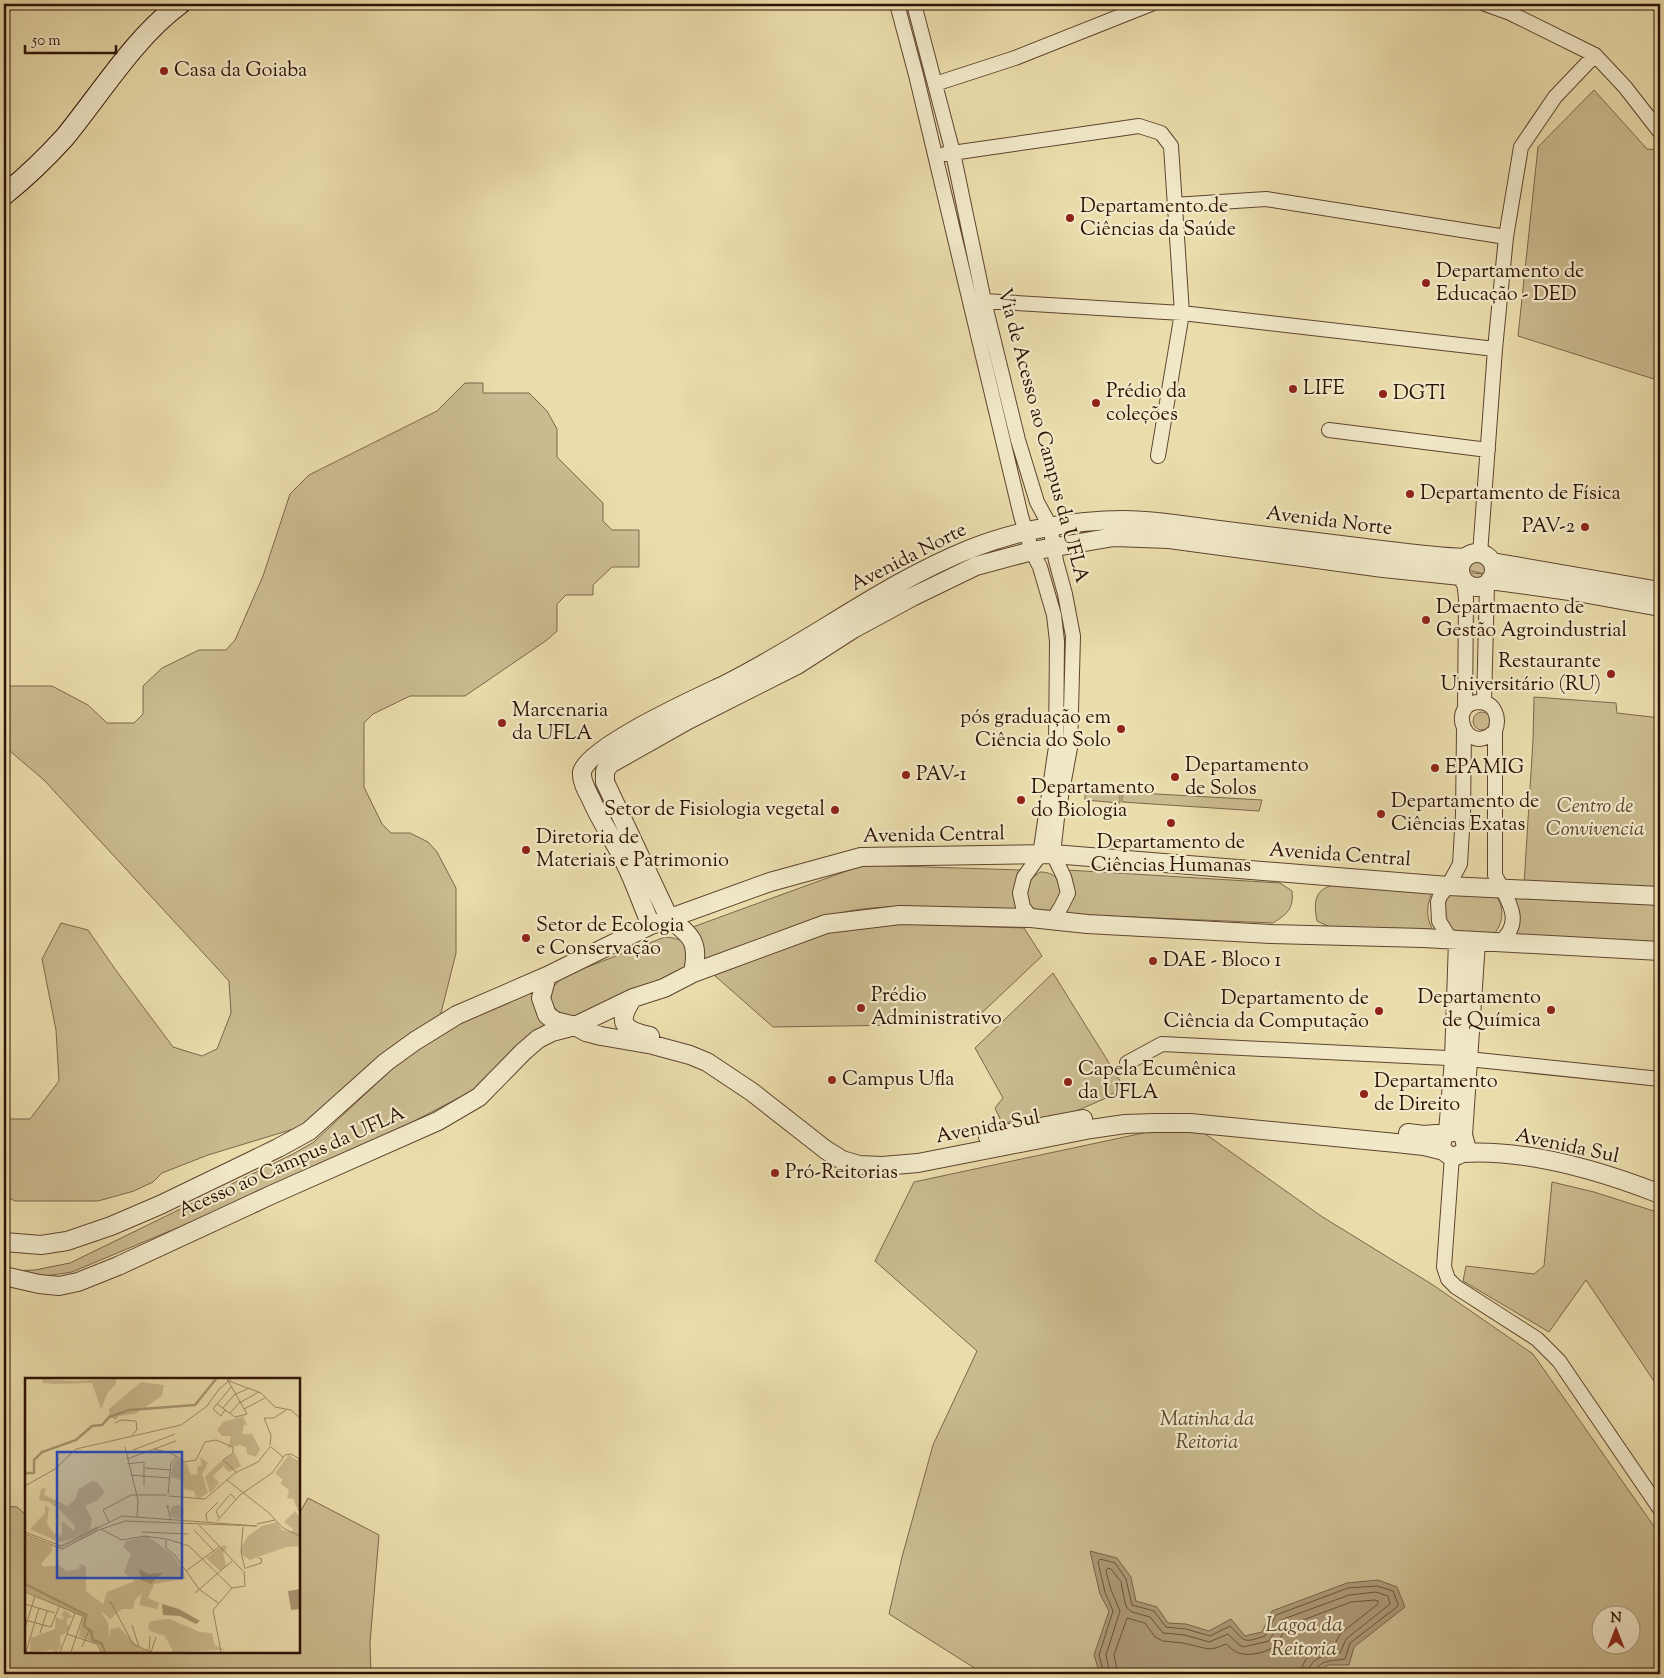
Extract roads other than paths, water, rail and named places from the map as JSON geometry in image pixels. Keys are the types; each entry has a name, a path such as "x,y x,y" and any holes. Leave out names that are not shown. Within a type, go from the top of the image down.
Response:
{"main road":[{"path":"4,195 21,181 64,138 128,56 168,13 180,4"}],"street":[{"name":"Via de Acesso ao Campus da UFLA","path":"897,4 916,75 1016,497 1032,551 1040,566 1054,615 1058,641 1056,747 1046,855"},
{"name":"Via de Acesso ao Campus da UFLA","path":"914,4 953,152 984,301 1018,440 1038,502 1050,526 1072,636 1070,748 1057,818 1046,855"},
{"path":"935,84 1015,58 1151,4"},
{"path":"1485,4 1510,13 1595,54 1626,87 1660,132"},
{"path":"1479,558 1506,237 1521,147 1555,98 1595,54"},
{"path":"934,155 1139,126 1161,133 1171,146 1182,313 1158,456"},
{"path":"1174,204 1266,199 1506,237"},
{"path":"984,301 1182,313 1495,350"},
{"path":"1329,430 1488,450"},
{"name":"Avenida Norte","path":"651,925 624,860 595,809 583,780 582,773 587,764 612,744 814,635 899,582 972,548 1010,535 1050,526 1124,520 1166,523 1403,552 1479,558 1660,591"},
{"name":"Avenida Norte","path":"669,918 640,853 604,782 604,773 607,766 688,720 797,665 853,629 912,597 976,566 1032,551 1114,537 1169,539 1462,578"},
{"path":"1461,1059 1454,941 1439,921 1437,912 1440,896 1460,864 1463,814 1464,730 1462,716 1465,709 1466,598 1460,566 1479,558"},
{"path":"1479,558 1494,572 1488,582 1484,703"},
{"path":"1462,578 1475,587 1488,582 1577,592 1660,607"},
{"path":"1465,709 1474,703 1484,703 1492,708 1498,719 1495,730 1495,875 1508,898 1513,913 1510,932 1500,942"},
{"path":"1464,730 1473,737 1479,738 1485,738 1495,730"},
{"path":"1031,918 1023,906 1020,893 1024,877 1046,855 1064,877 1068,893 1062,907 1052,920"},
{"name":"Avenida Central","path":"309,1131 386,1062 415,1041 457,1015 547,976 651,925 770,882 861,856 1046,855 1448,886 1660,896"},
{"path":"575,1026 633,998 664,988 693,973 826,924 900,916 1031,918 1087,924 1271,934 1423,938 1660,951"},
{"path":"669,918 686,932 695,944 696,956 693,973"},
{"path":"1476,942 1461,1059 1444,1267 1448,1279 1456,1286 1536,1339 1559,1361 1660,1508"},
{"name":"Avenida Sul","path":"547,976 541,998 547,1015 555,1021 601,1036 662,1047 707,1062 752,1092 826,1150 842,1160 860,1165 882,1166 918,1163 1091,1129 1155,1122 1190,1123 1424,1146 1454,1142 1530,1147 1588,1159 1644,1175 1660,1182"},
{"name":"Avenida Sul","path":"633,998 625,1011 624,1020 627,1027 632,1031 674,1041 707,1052 731,1063 746,1072 837,1147 858,1155 878,1157 901,1156 1015,1131 1104,1116 1137,1113 1216,1115 1424,1135 1454,1142 1480,1152 1513,1155 1562,1164 1610,1176 1660,1194"},
{"name":"Acesso ao Campus da UFLA","path":"4,1276 39,1284 59,1286 78,1282 118,1266 262,1198 438,1121 479,1097 538,1039 552,1032 575,1026"},
{"path":"1127,1063 1162,1044 1461,1059 1660,1079"},
{"name":"Acesso ao Campus da UFLA","path":"4,1242 41,1245 67,1241 111,1226 160,1205 309,1131"}],"water":[{"name":"Lagoa da Reitoria","path":"1090,1551 1117,1558 1131,1577 1136,1601 1157,1607 1168,1623 1186,1624 1209,1631 1231,1619 1245,1636 1262,1632 1272,1611 1347,1583 1378,1580 1397,1587 1405,1607 1354,1647 1349,1665 1328,1665 1318,1674 1100,1674 1094,1655 1109,1611 1100,1594"}],"place":[{"name":"Casa da Goiaba","path":"164,71"},
{"name":"Departamento de Ciências da Saúde","path":"1070,218"},
{"name":"Departamento de Educação - DED","path":"1426,283"},
{"name":"LIFE","path":"1293,389"},
{"name":"DGTI","path":"1383,394"},
{"name":"Prédio da coleções","path":"1096,403"},
{"name":"Departamento de Física","path":"1410,494"},
{"name":"PAV-2","path":"1585,527"},
{"name":"Departmaento de Gestão Agroindustrial","path":"1426,620"},
{"name":"Restaurante Universitário (RU)","path":"1611,674"},
{"name":"Marcenaria da UFLA","path":"502,723"},
{"name":"pós graduação em Ciência do Solo","path":"1121,729"},
{"name":"EPAMIG","path":"1435,768"},
{"name":"PAV-1","path":"906,775"},
{"name":"Departamento de Solos","path":"1175,777"},
{"name":"Departamento do Biologia","path":"1021,800"},
{"name":"Setor de Fisiologia vegetal","path":"835,810"},
{"name":"Departamento de Ciências Exatas","path":"1381,814"},
{"name":"Departamento de Ciências Humanas","path":"1171,823"},
{"name":"Diretoria de Materiais e Patrimonio","path":"526,850"},
{"name":"Setor de Ecologia e Conservação","path":"526,938"},
{"name":"DAE - Bloco 1","path":"1153,961"},
{"name":"Prédio Administrativo","path":"861,1008"},
{"name":"Departamento de Química","path":"1551,1010"},
{"name":"Departamento de Ciência da Computação","path":"1379,1011"},
{"name":"Campus Ufla","path":"832,1080"},
{"name":"Capela Ecumênica da UFLA","path":"1068,1082"},
{"name":"Departamento de Direito","path":"1364,1094"},
{"name":"Pró-Reitorias","path":"775,1173"}],"park label":[{"name":"Centro de Convivencia","path":"1595,818"},
{"name":"Matinha da Reitoria","path":"1207,1432"}]}
